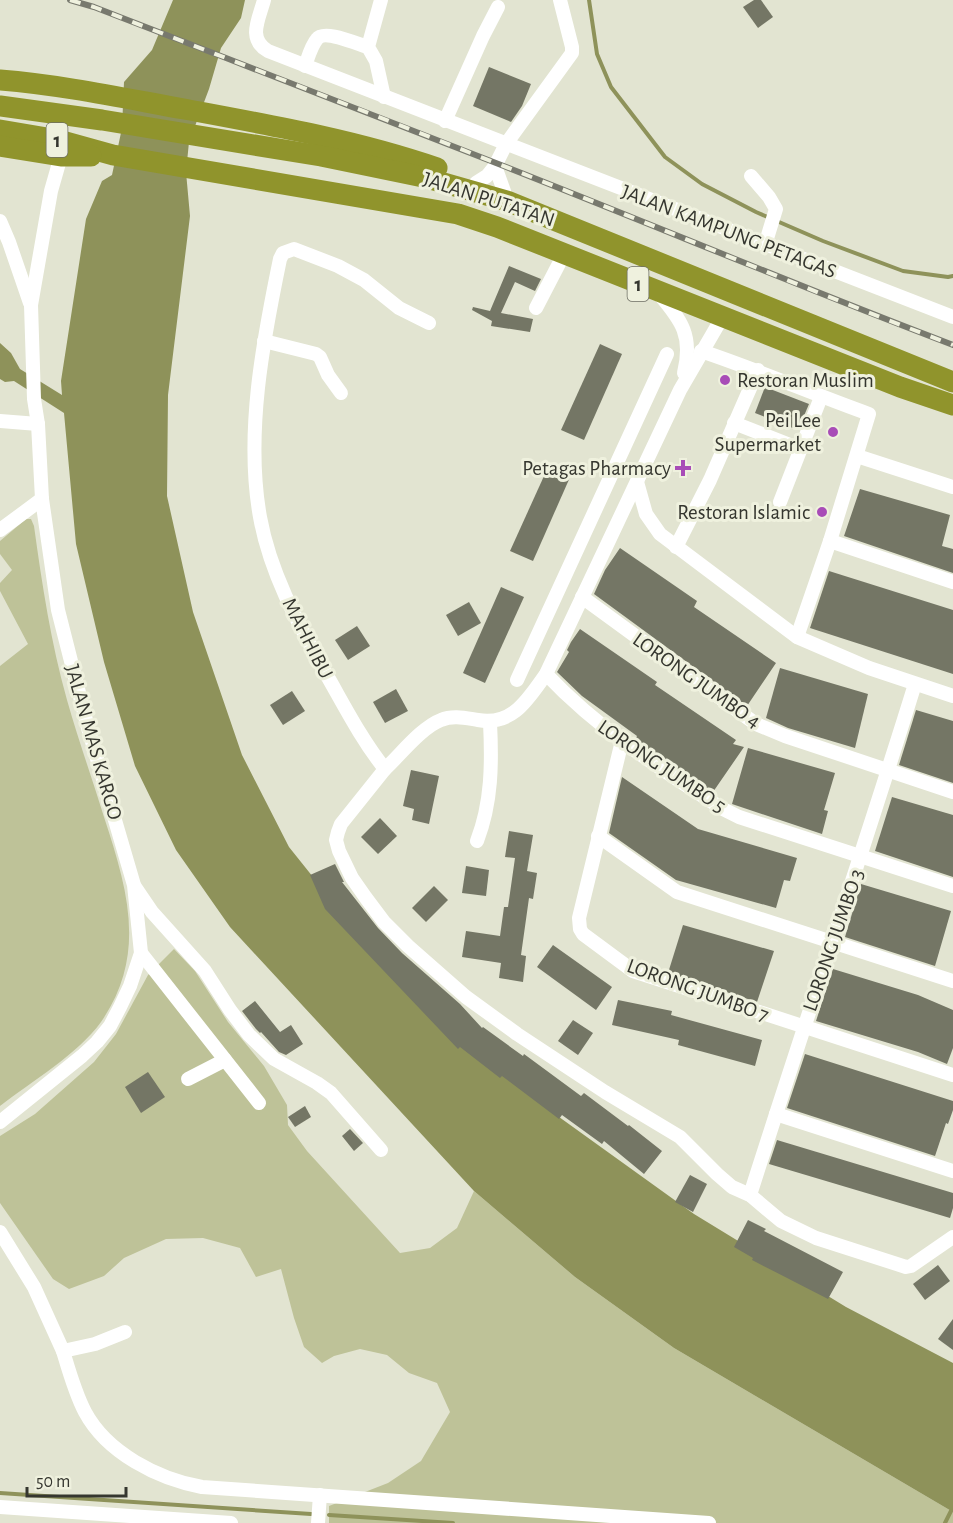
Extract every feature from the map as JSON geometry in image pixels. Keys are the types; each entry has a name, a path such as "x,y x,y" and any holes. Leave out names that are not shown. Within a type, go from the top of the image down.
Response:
{"highway":[{"path":"0,80 110,96 324,146 401,156 506,194 532,211"},
{"name":"JALAN PUTATAN","path":"0,106 324,146 507,201 953,382"},
{"name":"JALAN PUTATAN","path":"0,129 59,140 113,155 458,214 497,227 900,387 953,405"},
{"path":"0,146 61,156 113,155"}],"street":[{"name":"JALAN KAMPUNG PETAGAS","path":"264,0 256,31 256,40 260,47 506,144 766,240 953,317"},
{"path":"368,47 381,0"},
{"path":"476,183 487,176 495,166 506,144 572,53 561,0"},
{"path":"446,121 498,7"},
{"path":"305,66 316,39 321,35 328,34 368,47 376,61 384,97"},
{"name":"JALAN MAS KARGO","path":"0,1122 97,1042 110,1026 120,1007 141,953 134,885 88,728 57,610 42,500 38,424 34,399 31,305 51,191 61,156"},
{"path":"495,166 506,194"},
{"path":"751,177 769,196 776,209 766,240"},
{"name":"JALAN MAS KARGO","path":"0,221 31,305"},
{"name":"MAHHIBU","path":"385,769 356,727 305,637 270,555 260,517 255,458 264,341 280,260 283,253 290,249 298,249 338,266 364,280 399,308 429,323"},
{"path":"536,308 564,254"},
{"path":"656,291 677,316 686,332 688,359 680,390"},
{"path":"723,316 680,390 548,668 523,706 516,712 490,722 451,717 435,723 385,769 341,824 336,840 352,878 384,922 445,980 487,1013 605,1092 680,1137 717,1174 732,1186 750,1195 781,1221 799,1231 906,1267 911,1266 953,1237"},
{"path":"264,341 316,354 341,393"},
{"path":"701,351 758,370 821,397 869,414 830,541 796,637"},
{"path":"517,680 667,354"},
{"path":"676,547 710,480 758,370"},
{"path":"780,502 821,397"},
{"path":"0,421 38,424"},
{"path":"734,423 800,449"},
{"path":"857,456 953,487"},
{"path":"637,482 646,514 660,534 796,637 837,656 953,696"},
{"path":"0,530 42,500"},
{"path":"830,541 953,582"},
{"name":"LORONG JUMBO 4","path":"582,597 756,724 785,736 953,792"},
{"name":"LORONG JUMBO 5","path":"531,651 581,709 622,741 723,809 739,817 953,886"},
{"name":"LORONG JUMBO 3","path":"750,1195 915,684"},
{"path":"477,841 485,819 490,790 490,722"},
{"name":"LORONG JUMBO 7","path":"622,741 579,918 580,929 583,933 633,971 953,1075"},
{"path":"598,836 677,892 953,981"},
{"path":"134,885 152,912 205,971 249,1035 274,1059 317,1083 330,1093 381,1150"},
{"path":"141,953 259,1103"},
{"path":"188,1079 225,1060"},
{"path":"776,1114 953,1171"},
{"path":"0,1232 4,1248 34,1287 63,1351 75,1390 85,1412 97,1430 125,1455 145,1467 185,1484 709,1523"},
{"path":"63,1351 95,1344 125,1332"},
{"path":"318,1523 320,1495"},
{"path":"0,1507 231,1523"}],"shaded area":[{"path":"173,0 245,0 241,18 221,48 209,89 189,142 186,172 190,216 168,395 167,496 193,612 242,755 289,847 377,957 541,1104 694,1214 846,1307 953,1363 953,1512 674,1348 575,1277 474,1191 230,927 176,850 135,766 104,662 76,544 64,413 14,381 5,382 0,379 0,343 11,353 20,369 62,395 61,381 86,219 102,181 112,175 122,128 124,82 152,50"},
{"path":"26,519 31,519 34,526 61,679 120,869 126,895 129,946 125,971 116,997 101,1022 80,1045 54,1067 0,1106 0,666 28,644 0,591 0,583 12,570 0,554 0,541"},
{"path":"174,949 195,971 228,1022 264,1066 287,1105 288,1125 307,1151 400,1253 430,1248 457,1228 474,1191 575,1277 674,1348 953,1512 953,1523 329,1523 329,1506 388,1483 421,1461 450,1412 437,1383 409,1373 387,1355 360,1349 334,1356 322,1363 304,1347 281,1269 256,1277 240,1248 203,1238 166,1239 124,1258 104,1276 69,1289 53,1279 0,1203 0,1136 35,1114 94,1062 116,1034 148,975"}],"building":[{"path":"754,0 761,0 773,17 758,28 743,7"},
{"path":"489,67 531,84 522,106 511,122 473,106"},
{"path":"509,266 541,279 535,291 515,282 501,313 533,319 530,332 491,326 492,321 472,310 473,307 490,311"},
{"path":"600,344 622,354 584,440 561,430"},
{"path":"765,387 809,404 798,430 755,413"},
{"path":"549,465 571,475 533,561 510,551"},
{"path":"860,489 950,515 942,546 953,549 953,573 844,536"},
{"path":"620,548 697,601 694,607 776,663 747,706 594,594 605,570"},
{"path":"829,571 953,610 953,674 810,628"},
{"path":"501,587 524,597 485,683 463,673"},
{"path":"469,602 481,623 458,636 446,615"},
{"path":"357,626 370,646 348,660 335,640"},
{"path":"580,629 657,682 655,685 736,740 733,744 744,747 713,792 635,740 637,736 582,696 557,672 569,652 567,650 571,642"},
{"path":"780,668 868,694 855,748 788,728 766,718"},
{"path":"396,689 408,711 385,723 373,702"},
{"path":"292,691 305,711 283,725 270,705"},
{"path":"916,710 953,721 953,783 899,765"},
{"path":"748,748 835,773 824,810 828,811 822,834 732,804"},
{"path":"411,770 439,776 429,824 412,820 414,809 403,806"},
{"path":"622,777 698,829 797,858 790,881 784,880 776,908 676,880 609,833"},
{"path":"892,797 953,815 953,877 875,851"},
{"path":"380,818 397,836 378,854 361,837"},
{"path":"509,831 533,835 527,871 537,873 533,899 529,898 521,955 526,956 523,982 499,978 501,963 462,957 466,931 500,936 504,907 508,907 515,858 505,857"},
{"path":"335,864 344,882 342,882 378,928 402,953 460,1004 482,1028 523,1056 524,1054 581,1096 584,1093 662,1151 644,1174 604,1141 602,1144 562,1115 559,1119 502,1076 500,1078 460,1047 458,1049 325,909 310,875"},
{"path":"466,866 489,870 486,896 462,893"},
{"path":"861,884 951,911 935,966 845,937"},
{"path":"434,886 448,900 426,922 412,908"},
{"path":"683,925 774,951 757,1002 668,973"},
{"path":"553,945 612,987 596,1010 537,967"},
{"path":"833,969 918,995 953,1010 953,1048 947,1064 918,1052 816,1021"},
{"path":"618,1000 672,1011 671,1015 762,1040 755,1066 678,1045 679,1040 612,1025"},
{"path":"255,1001 280,1032 291,1025 303,1044 286,1055 279,1052 242,1011"},
{"path":"573,1020 593,1033 578,1055 558,1041"},
{"path":"805,1054 953,1101 953,1110 935,1156 787,1108"},
{"path":"148,1072 165,1097 141,1113 125,1087"},
{"path":"305,1106 311,1117 295,1127 288,1117"},
{"path":"350,1129 363,1143 354,1151 342,1136"},
{"path":"777,1140 953,1193 950,1218 769,1164"},
{"path":"690,1175 707,1184 693,1212 675,1202"},
{"path":"748,1220 766,1229 764,1231 843,1272 828,1299 752,1260 753,1258 734,1247"},
{"path":"938,1265 950,1281 925,1300 913,1284"},
{"path":"953,1319 953,1350 938,1339"}],"waterway":[{"path":"589,0 597,54 611,87 665,157 702,184 756,212 823,241 903,271 953,276"},
{"path":"0,1493 311,1514"},
{"path":"945,1523 951,1511"},
{"path":"329,1515 453,1523"}],"railway":[{"path":"70,0 94,7 396,124 953,345"}],"place":[{"name":"Restoran Muslim","path":"725,380"},
{"name":"Pei Lee Supermarket","path":"833,432"},
{"name":"Petagas Pharmacy","path":"683,468"},
{"name":"Restoran Islamic","path":"822,512"}]}
